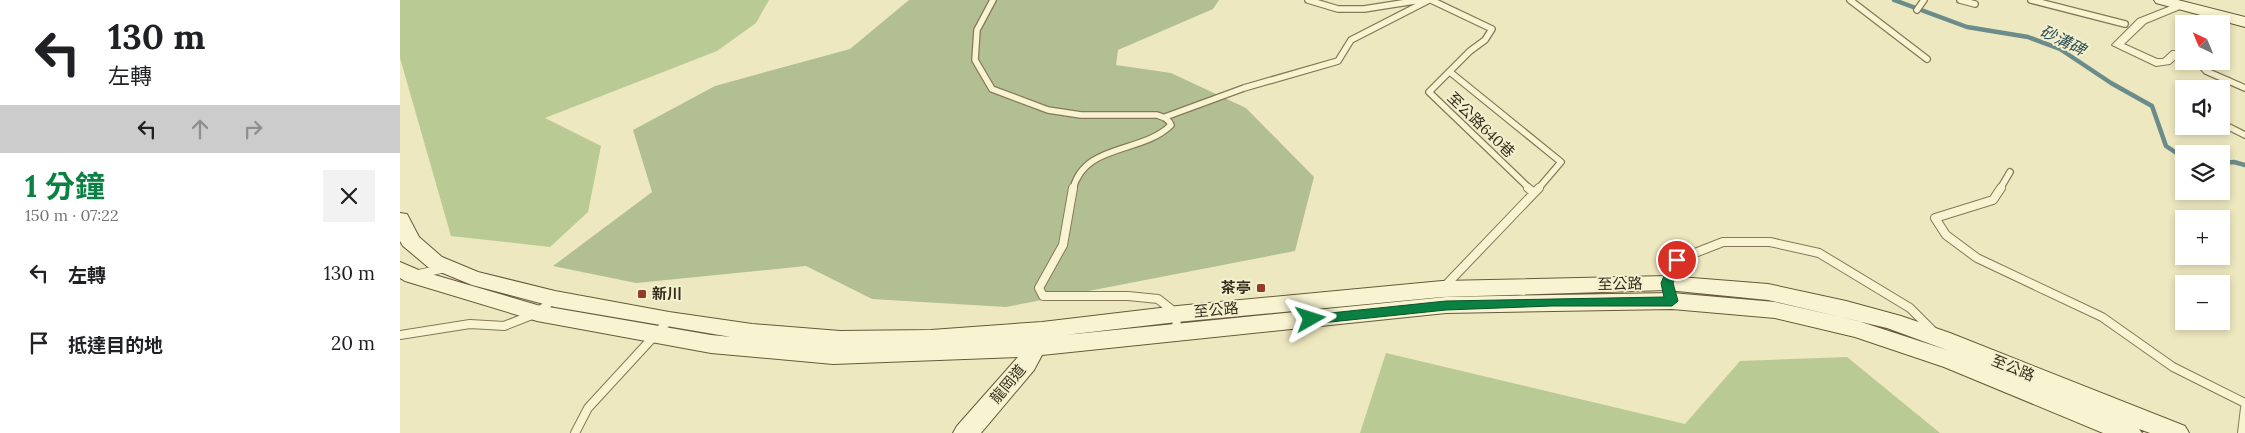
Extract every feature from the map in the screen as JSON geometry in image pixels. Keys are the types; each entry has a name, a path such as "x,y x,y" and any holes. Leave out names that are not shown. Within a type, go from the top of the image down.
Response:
{"street":[{"path":"2161,0 2216,15"},
{"path":"2175,54 2166,62 2156,63 2117,46 2142,21 2177,3"},
{"path":"2230,19 2245,22"},
{"path":"400,219 410,241 446,268 472,278 662,327"},
{"path":"404,274 537,313 662,327"},
{"name":"至公路","path":"1670,292 1775,310 1858,329 1952,361 2129,433"},
{"name":"至公路","path":"662,327 711,344 833,355 925,353 1177,323 1444,297 1552,302 1670,292 1768,292 1846,309 1942,339 2176,433"},
{"name":"龍岡道","path":"966,433 1026,364 1039,338"}],"lane":[{"path":"993,0 977,30 975,60 992,88 1048,110 1081,115 1140,114 1165,117 1244,88 1338,61 1351,40 1430,0"},
{"path":"1308,0 1338,9 1364,9 1421,0"},
{"name":"至公路640巷","path":"1430,0 1492,29 1485,40 1429,92 1534,193"},
{"path":"1850,0 1927,59"},
{"path":"1917,10 1924,0"},
{"path":"1960,0 1975,4"},
{"path":"2031,0 2125,24"},
{"path":"2205,70 2227,80"},
{"path":"1444,297 1561,162 1450,72"},
{"path":"2230,81 2245,88"},
{"path":"1165,117 1170,120 1171,125 1166,132 1114,151 1083,167 1076,177 1063,246 1058,257 1041,278 1039,288 1043,296 1128,296 1158,299 1177,323"},
{"path":"2230,128 2245,135"},
{"path":"2010,172 1993,200 1935,218 1946,235 1977,258 2102,317 2172,367 2245,403"},
{"path":"1670,292 1677,260 1723,242 1770,242 1819,253 1910,308 1942,339"},
{"path":"404,274 446,268"},
{"path":"400,335 470,324 504,326 537,313 555,299"},
{"path":"575,433 588,408 662,327"},
{"path":"2242,433 2245,408"}],"green space":[{"path":"400,0 769,0 756,23 717,51 545,118 601,146 588,212 550,247 451,236 400,58"},
{"path":"909,0 1219,0 1213,9 1118,50 1116,65 1171,73 1246,108 1314,177 1295,251 1006,307 872,299 806,266 636,283 553,266 652,192 633,130 715,86 850,49"},
{"path":"1386,353 1685,424 1740,361 1847,357 1940,433 1360,433"}],"waterway":[{"name":"砂溝碑","path":"1894,0 1967,27 2028,37 2060,49 2111,83 2152,106 2166,146 2175,152"},
{"name":"砂溝碑","path":"2230,162 2245,165"}],"place":[{"name":"茶亭","path":"1261,288"},
{"name":"新川","path":"642,294"}],"route":[{"path":"1311,319 1446,305 1672,301 1667,283 1677,260"}]}
